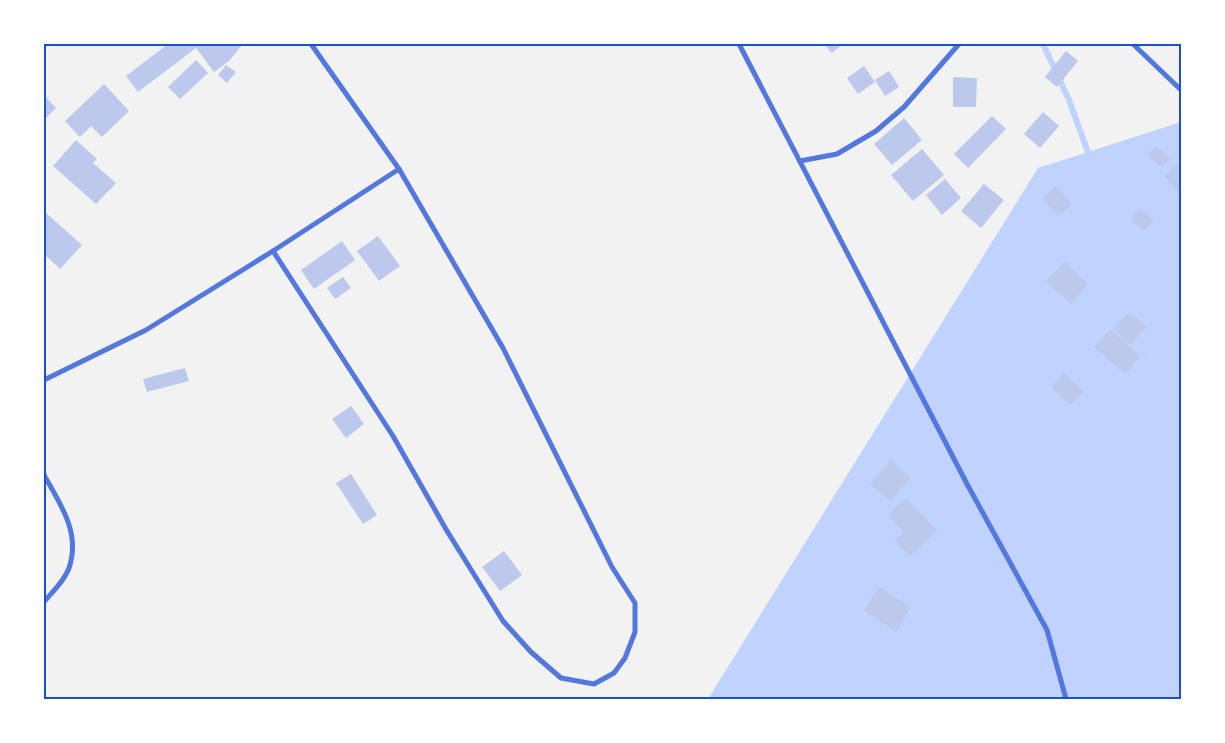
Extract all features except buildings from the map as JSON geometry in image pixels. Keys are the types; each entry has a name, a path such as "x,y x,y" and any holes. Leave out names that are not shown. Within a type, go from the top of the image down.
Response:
{"street":[{"path":"273,251 393,436 503,621 531,652 561,678 594,684 614,673 625,658 635,632 635,603 612,566 503,348 399,169 312,44"},
{"path":"739,44 966,484 1047,630 1066,699"},
{"path":"800,161 837,154 876,131 904,107 959,44"},
{"path":"1133,44 1181,90"},
{"path":"44,380 146,330 273,251 399,169"},
{"path":"44,475 69,520 72,540 70,564 64,577 44,602"}],"water":[{"path":"1181,122 1181,699 708,699 1038,168"}],"waterway":[{"path":"1043,44 1069,100 1090,158"}]}
